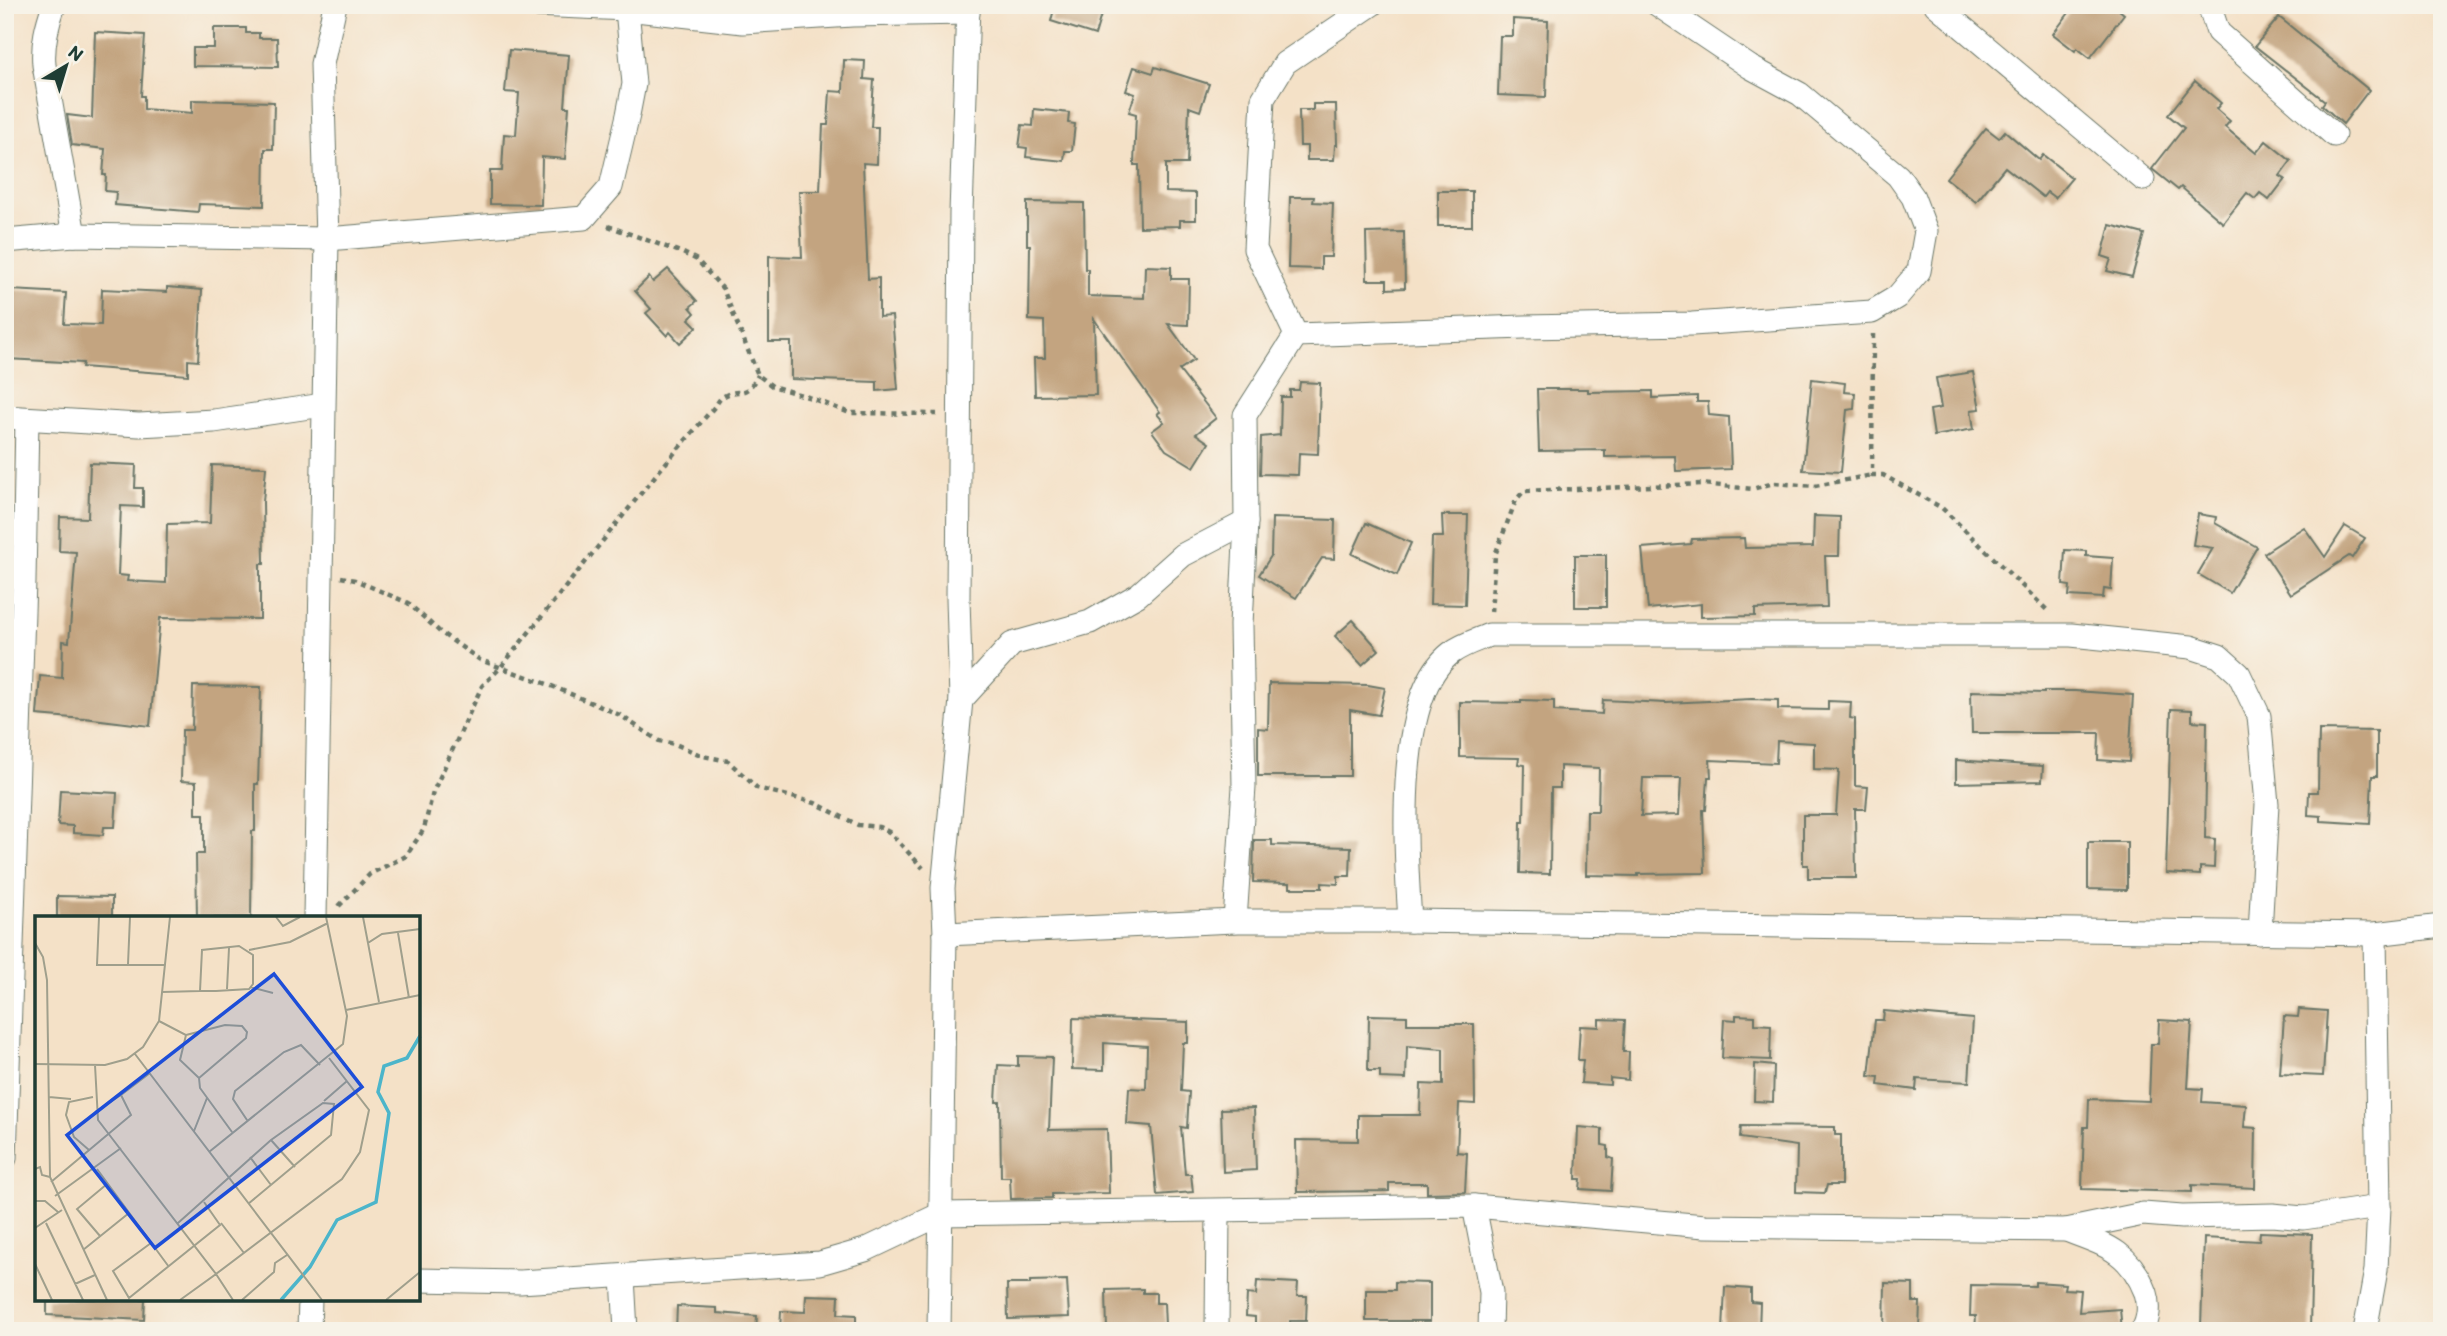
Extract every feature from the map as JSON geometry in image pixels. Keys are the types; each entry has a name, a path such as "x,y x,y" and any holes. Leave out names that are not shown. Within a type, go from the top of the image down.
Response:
{"street":[{"path":"54,5 47,27 43,58 74,234"},
{"path":"316,916 319,574 327,239 322,64 335,5"},
{"path":"535,5 627,9 743,22 968,9 961,213 958,598 961,700 943,887 946,934 939,1331"},
{"path":"1296,335 1255,248 1263,99 1285,63 1371,5"},
{"path":"1296,335 1692,324 1872,312 1897,297 1919,271 1926,231 1913,197 1898,176 1800,94 1750,66 1658,5"},
{"path":"1936,5 2143,179"},
{"path":"2209,5 2218,32 2334,135"},
{"path":"5,240 74,234 327,239 584,218 611,187 628,116 634,84 627,9"},
{"path":"1235,921 1244,787 1241,625 1246,522 1245,415 1296,335"},
{"path":"5,1158 16,418 139,425 214,421 323,405"},
{"path":"961,700 1012,644 1090,622 1138,596 1183,555 1246,522"},
{"path":"1410,921 1405,820 1413,735 1427,680 1451,653 1489,635 2071,635 2191,647 2219,656 2239,674 2259,716 2267,804 2260,933"},
{"path":"946,934 1235,921 2375,934 2442,926"},
{"path":"2365,1331 2376,1270 2379,1207 2375,934"},
{"path":"420,1280 520,1282 820,1263 865,1250 941,1214 1474,1206 1705,1226 2066,1230 2143,1214 2182,1217 2273,1215 2303,1218 2379,1207"},
{"path":"1474,1206 1491,1292 1490,1331"},
{"path":"1217,1331 1218,1210"},
{"path":"2066,1230 2100,1243 2123,1257 2138,1273 2148,1301 2147,1324 2142,1331"},
{"path":"622,1277 626,1331"},
{"path":"309,1331 310,1301"}],"path":[{"path":"584,218 658,243 697,260 723,289 758,375 772,386 850,414 960,415"},
{"path":"1872,312 1875,358 1872,475"},
{"path":"316,916 332,911 370,874 406,856 424,829 433,792 482,686 502,667 659,471 716,405 724,396 741,393 753,385 758,375"},
{"path":"1489,635 1495,555 1516,500 1524,491 1702,484 1752,489 1774,483 1815,485 1872,475 1882,475 1942,508 2071,635"},
{"path":"319,574 355,580 408,603 440,632 480,660 620,715 659,741 675,744 703,756 728,761 757,788 815,803 858,825 879,827 889,832 943,887"}],"building":[{"path":"1055,5 1104,5 1095,35 1051,21"},
{"path":"2075,5 2113,5 2124,14 2090,58 2077,48 2075,51 2053,34"},
{"path":"2279,17 2369,90 2343,124 2322,105 2325,101 2255,46"},
{"path":"1513,19 1548,21 1546,97 1498,95 1500,36 1513,36"},
{"path":"214,28 246,28 246,33 259,33 259,38 277,38 278,67 193,66 193,48 214,48"},
{"path":"95,32 145,35 141,96 144,96 144,109 192,113 192,100 274,102 273,149 265,149 264,206 199,204 198,212 115,205 116,192 105,191 105,149 72,145 67,115 92,118"},
{"path":"509,50 569,55 565,159 542,157 541,205 490,204 490,171 502,171 504,134 516,135 519,93 505,92"},
{"path":"844,60 865,61 864,79 874,80 871,127 878,127 877,164 863,163 868,279 879,278 879,317 892,316 898,389 877,391 877,382 791,379 791,342 769,342 769,256 802,257 799,191 820,191 823,125 828,125 830,91 843,92"},
{"path":"1134,67 1153,73 1155,67 1209,84 1200,111 1189,107 1187,164 1166,164 1166,192 1196,193 1196,220 1180,220 1180,226 1140,227 1139,165 1134,165 1136,114 1129,112 1135,94 1126,91"},
{"path":"2195,81 2221,103 2216,109 2230,121 2225,127 2256,153 2266,141 2291,161 2280,176 2285,179 2269,200 2260,193 2255,199 2247,193 2223,223 2181,187 2178,190 2152,169 2184,128 2168,115"},
{"path":"1313,104 1336,104 1337,145 1334,160 1307,160 1307,146 1300,146 1299,110 1313,110"},
{"path":"1034,109 1069,113 1068,123 1075,124 1072,151 1065,151 1064,161 1026,157 1027,148 1019,147 1022,125 1033,126"},
{"path":"1986,128 1999,138 2005,131 2039,160 2043,155 2072,178 2055,198 2047,192 2043,197 2005,167 1976,202 1946,178"},
{"path":"1438,191 1472,191 1472,226 1438,226"},
{"path":"1290,197 1314,197 1313,202 1333,203 1331,257 1321,257 1321,269 1288,268"},
{"path":"1027,202 1084,203 1088,296 1144,298 1145,266 1171,267 1171,279 1189,279 1188,325 1168,324 1194,360 1179,370 1216,418 1196,434 1209,443 1194,467 1166,450 1152,431 1164,422 1157,414 1160,412 1094,319 1096,395 1035,396 1034,358 1045,358 1044,321 1029,320 1030,245 1027,245"},
{"path":"2110,225 2144,234 2132,277 2107,271 2111,259 2102,256"},
{"path":"1404,232 1405,288 1387,289 1387,280 1367,280 1366,233"},
{"path":"668,269 697,301 690,307 695,313 689,319 697,327 680,343 670,332 667,336 646,313 651,309 635,291 649,277 653,282"},
{"path":"167,287 202,290 198,361 188,360 188,375 82,367 83,363 7,359 11,290 66,293 64,324 101,325 102,289 167,292"},
{"path":"1973,372 1980,409 1971,410 1974,429 1934,436 1930,410 1941,408 1936,378"},
{"path":"1812,379 1845,383 1844,392 1855,393 1854,409 1847,410 1841,472 1803,470"},
{"path":"1300,382 1320,383 1318,454 1299,453 1298,475 1260,474 1261,437 1280,435 1281,397 1290,397 1290,390 1299,390"},
{"path":"1537,389 1588,389 1588,392 1653,391 1653,398 1697,396 1697,402 1708,402 1709,415 1729,417 1731,469 1676,471 1675,456 1605,457 1605,450 1539,451"},
{"path":"90,463 136,465 135,488 143,488 143,507 121,506 118,575 128,576 127,581 166,583 167,524 210,523 212,465 266,467 263,502 264,564 260,564 260,619 160,618 150,726 37,715 40,676 62,678 63,641 69,642 76,552 59,551 60,517 88,518"},
{"path":"2198,514 2216,517 2215,523 2257,547 2230,593 2198,574 2213,548 2193,545"},
{"path":"1442,515 1468,515 1465,605 1430,604 1432,537 1443,537"},
{"path":"1814,516 1840,517 1839,556 1825,556 1827,607 1755,609 1755,616 1701,617 1701,604 1648,609 1642,548 1691,544 1692,539 1744,538 1745,548 1813,547"},
{"path":"1272,518 1335,520 1334,559 1322,558 1296,598 1259,575 1271,556"},
{"path":"1366,523 1411,543 1397,575 1352,554"},
{"path":"2345,526 2365,538 2352,558 2349,556 2291,594 2264,553 2304,527 2325,557"},
{"path":"2065,550 2086,551 2086,556 2113,558 2111,590 2104,589 2103,598 2069,596 2070,586 2063,585"},
{"path":"1575,555 1606,555 1606,607 1575,607"},
{"path":"1353,620 1379,650 1362,665 1335,636"},
{"path":"1269,683 1368,685 1385,688 1379,715 1350,710 1350,776 1258,776 1258,728 1268,729"},
{"path":"193,686 261,687 258,784 255,784 255,831 252,831 251,916 197,916 196,854 204,854 204,814 196,814 196,782 181,781 182,730 192,730"},
{"path":"1971,691 2075,691 2133,695 2129,762 2098,760 2099,733 1972,733"},
{"path":"1603,700 1666,703 1778,700 1778,709 1828,710 1828,701 1851,702 1850,718 1855,719 1855,786 1868,787 1866,809 1855,809 1856,878 1808,878 1808,865 1803,865 1803,815 1836,815 1839,770 1814,769 1814,743 1777,741 1776,763 1710,760 1711,777 1708,777 1706,810 1703,810 1705,873 1586,875 1587,811 1598,811 1599,768 1560,766 1560,788 1551,788 1550,874 1520,873 1525,765 1518,764 1519,758 1460,757 1460,702 1554,701 1554,711 1602,714","holes":["1643,778 1681,778 1679,815 1641,816"]},
{"path":"2171,709 2192,710 2192,721 2207,722 2205,838 2215,839 2214,868 2200,867 2200,875 2166,873"},
{"path":"2319,730 2377,731 2377,776 2372,776 2370,824 2321,821 2321,816 2308,815 2309,792 2318,792"},
{"path":"1956,760 2043,766 2042,781 1956,783"},
{"path":"60,790 117,793 115,827 104,827 103,835 73,833 73,826 58,825"},
{"path":"1254,840 1272,840 1272,845 1351,847 1350,876 1338,876 1338,884 1322,883 1322,888 1290,888 1290,883 1253,882"},
{"path":"2088,842 2127,842 2127,890 2088,889"},
{"path":"57,896 112,897 112,916 57,916"},
{"path":"2299,1009 2327,1011 2323,1076 2280,1074 2284,1016 2298,1017"},
{"path":"1884,1011 1973,1019 1969,1082 1917,1079 1916,1090 1878,1085 1879,1077 1869,1076 1875,1020 1883,1020"},
{"path":"1369,1015 1407,1016 1407,1024 1474,1024 1475,1104 1459,1103 1457,1152 1467,1153 1465,1192 1427,1193 1427,1183 1389,1183 1389,1191 1297,1192 1296,1140 1358,1141 1358,1115 1420,1115 1421,1084 1443,1085 1443,1049 1407,1046 1406,1079 1380,1078 1380,1071 1368,1071"},
{"path":"1736,1015 1755,1016 1755,1024 1771,1025 1770,1060 1722,1058 1724,1019 1736,1020"},
{"path":"1073,1018 1188,1022 1188,1043 1183,1043 1181,1091 1189,1092 1187,1128 1181,1127 1185,1174 1191,1174 1193,1192 1157,1195 1151,1126 1127,1124 1129,1088 1146,1089 1147,1046 1104,1043 1104,1070 1072,1069"},
{"path":"1599,1019 1625,1020 1623,1052 1629,1052 1628,1080 1610,1078 1610,1085 1581,1083 1583,1060 1578,1060 1580,1026 1599,1027"},
{"path":"2159,1020 2192,1022 2188,1088 2203,1089 2202,1102 2246,1105 2244,1127 2256,1128 2255,1188 2192,1185 2192,1192 2082,1189 2084,1127 2088,1127 2089,1099 2149,1101 2151,1044 2158,1044"},
{"path":"1018,1056 1052,1057 1049,1130 1107,1129 1109,1193 1052,1194 1052,1198 1011,1199 1010,1177 1001,1177 1000,1102 996,1102 998,1065 1018,1066"},
{"path":"1755,1064 1774,1066 1773,1102 1754,1101"},
{"path":"1254,1108 1256,1170 1223,1172 1221,1109"},
{"path":"1741,1126 1835,1127 1835,1135 1841,1135 1841,1185 1827,1185 1825,1193 1796,1192 1797,1146 1740,1138"},
{"path":"1578,1127 1602,1129 1602,1145 1608,1146 1608,1157 1613,1159 1611,1191 1580,1189 1581,1179 1576,1179"},
{"path":"2260,1232 2312,1234 2310,1331 2201,1327 2204,1238 2259,1241"},
{"path":"1067,1280 1069,1317 1008,1319 1007,1284"},
{"path":"1257,1281 1298,1283 1297,1296 1307,1296 1306,1321 1290,1321 1290,1330 1255,1328 1255,1317 1246,1316 1247,1294 1256,1295"},
{"path":"1395,1282 1430,1283 1430,1321 1366,1321 1366,1290 1395,1290"},
{"path":"2035,1282 2065,1284 2064,1289 2081,1290 2079,1312 2120,1309 2122,1331 1975,1331 1976,1316 1970,1316 1971,1285 2035,1286"},
{"path":"1885,1283 1913,1284 1913,1302 1920,1302 1919,1331 1884,1331"},
{"path":"1725,1287 1751,1289 1751,1302 1760,1303 1759,1331 1723,1331"},
{"path":"1143,1289 1143,1293 1156,1293 1156,1303 1164,1303 1165,1325 1157,1326 1157,1331 1107,1331 1106,1290"},
{"path":"806,1295 839,1296 838,1314 856,1315 856,1331 780,1331 781,1311 805,1312"},
{"path":"47,1301 145,1301 144,1320 47,1315"},
{"path":"677,1306 717,1308 717,1313 757,1316 756,1331 676,1331"}]}
